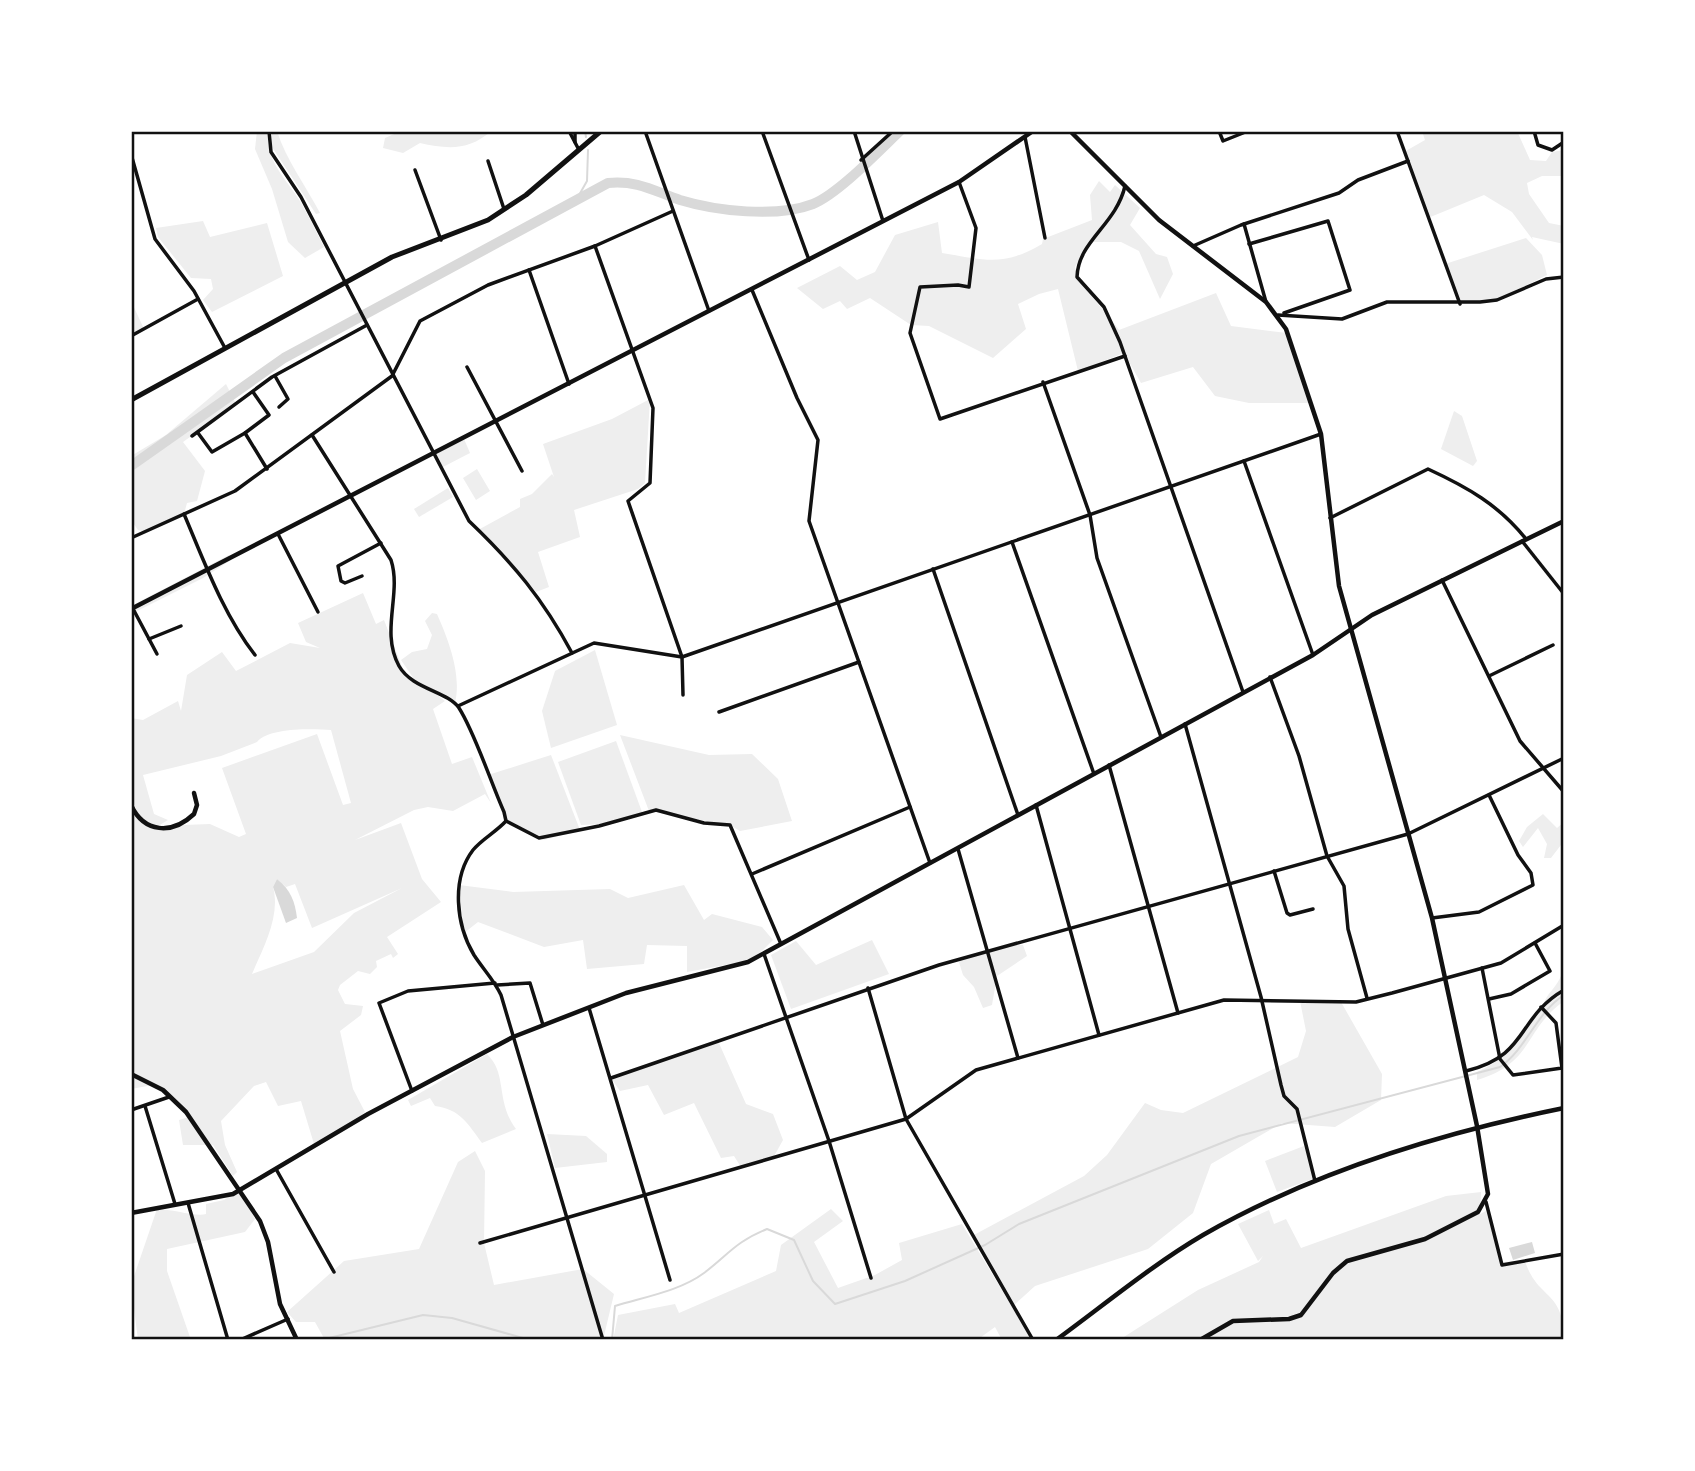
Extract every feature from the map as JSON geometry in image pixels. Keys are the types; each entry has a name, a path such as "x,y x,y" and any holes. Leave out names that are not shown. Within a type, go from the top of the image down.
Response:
{"main road":[{"path":"131,400 392,257 441,240 504,210 577,147 601,131"}],"street":[{"path":"270,131 271,152 302,197 432,454 469,521 513,563 572,653"},
{"path":"569,131 577,147"},
{"path":"575,131 577,147"},
{"path":"645,131 709,311"},
{"path":"762,131 809,260"},
{"path":"854,131 883,222"},
{"path":"862,160 893,131"},
{"path":"157,654 132,608 959,182 1032,131"},
{"path":"1070,131 1159,220 1266,302 1278,315 1321,434 1333,555 1351,631 1447,978 1488,1194 1486,1202 1478,1212 1425,1239 1347,1261 1334,1273 1301,1315 1289,1319 1233,1321 1200,1340"},
{"path":"1219,131 1223,141 1248,131"},
{"path":"1397,131 1460,304"},
{"path":"1534,131 1538,145 1552,150 1564,142"},
{"path":"1025,137 1045,238"},
{"path":"131,154 155,239 198,299 225,348"},
{"path":"488,161 504,210"},
{"path":"1193,246 1244,224 1339,192 1358,180 1408,162"},
{"path":"415,170 441,240"},
{"path":"959,182 975,228 969,287 920,287 910,332 940,419 1125,356"},
{"path":"1125,186 1119,210 1083,254 1077,277 1104,307 1125,356 1243,692"},
{"path":"131,538 236,491 393,376 420,321 488,285 595,246 673,211"},
{"path":"1249,244 1328,221 1350,289 1278,315"},
{"path":"1244,224 1266,302"},
{"path":"595,246 653,408 650,483 628,501 682,657 683,695"},
{"path":"529,270 569,384"},
{"path":"1278,315 1342,319 1387,302 1460,304 1497,300 1546,279 1564,277"},
{"path":"752,290 797,398 818,440 808,513 930,863"},
{"path":"131,336 198,299"},
{"path":"192,436 275,376 367,324"},
{"path":"467,368 522,471"},
{"path":"275,376 289,399 279,407"},
{"path":"1043,382 1090,515 1097,558 1161,737"},
{"path":"198,433 212,452 269,415 253,391"},
{"path":"245,433 267,469"},
{"path":"458,706 594,643 682,657 1321,434"},
{"path":"312,435 381,543 395,571 390,632 398,665 408,677 458,706 506,821 539,838 599,826 656,810 704,823 725,823 733,829 781,944"},
{"path":"1244,461 1312,654"},
{"path":"1329,518 1428,469 1469,488 1508,516 1564,594"},
{"path":"184,514 208,570 243,639 255,655"},
{"path":"131,1213 176,1206 240,1190 412,1091 513,1037 588,1006 652,986 748,962 1312,654 1372,615 1564,521"},
{"path":"278,534 318,612"},
{"path":"1012,542 1094,774"},
{"path":"362,576 345,583 341,581 338,566 381,543"},
{"path":"933,569 1018,815"},
{"path":"1442,580 1520,741 1564,792"},
{"path":"149,639 181,626"},
{"path":"1488,676 1553,645"},
{"path":"719,712 859,662"},
{"path":"1270,677 1299,756 1327,856 1344,886 1348,929 1368,999"},
{"path":"1185,724 1262,1001 1284,1096 1297,1109 1315,1181"},
{"path":"611,1078 868,988 987,951 1408,834 1564,758"},
{"path":"1109,765 1178,1013"},
{"path":"131,805 143,823 151,827 168,828 194,814 197,805 194,793"},
{"path":"1432,918 1479,912 1533,885 1531,873 1518,855 1489,795"},
{"path":"1036,805 1099,1035"},
{"path":"752,874 910,807"},
{"path":"506,821 475,848 466,861 459,885 461,925 474,954 496,984 603,1340"},
{"path":"958,849 1018,1058"},
{"path":"1275,871 1287,913 1290,915 1313,909"},
{"path":"480,1243 906,1119 976,1070 1224,1000 1356,1002 1501,963 1564,925"},
{"path":"1488,999 1511,994 1550,971 1535,943"},
{"path":"764,954 830,1141 871,1278"},
{"path":"1482,968 1500,1059 1513,1075 1562,1068 1556,1023 1541,1007"},
{"path":"412,1091 379,1003 420,989 530,983 543,1025"},
{"path":"868,988 906,1119 1033,1340"},
{"path":"1466,1071 1500,1059 1514,1047 1541,1007 1564,990"},
{"path":"588,1006 670,1280"},
{"path":"131,1074 171,1096 186,1112 240,1190 264,1230 276,1290 297,1340"},
{"path":"131,1110 171,1096"},
{"path":"145,1106 176,1206"},
{"path":"1056,1340 1201,1236 1315,1181 1477,1126 1564,1108"},
{"path":"276,1169 334,1272"},
{"path":"1486,1202 1502,1265 1564,1254"},
{"path":"188,1203 228,1340"},
{"path":"240,1340 288,1319"}],"shaded area":[{"path":"257,131 268,131 273,160 300,201 324,247 305,258 288,242 272,189 255,149"},
{"path":"272,131 277,131 291,163 320,213 316,214 272,147"},
{"path":"401,131 491,131 483,138 457,147 420,143 403,153 383,148 385,138"},
{"path":"1422,131 1517,131 1530,160 1546,161 1552,152 1564,150 1564,176 1542,176 1527,183 1529,194 1549,223 1564,226 1564,244 1532,237 1533,240 1512,212 1484,195 1428,218 1404,152 1425,140"},
{"path":"1099,181 1110,192 1115,185 1140,208 1130,225 1156,254 1167,257 1173,274 1160,299 1139,251 1121,242 1089,242 1075,267 1088,291 1119,330 1216,293 1231,326 1287,333 1311,403 1249,403 1215,396 1193,367 1141,383 1124,353 1078,371 1058,289 1018,304 1026,329 993,358 929,326 911,325 870,298 847,309 840,301 823,309 797,288 840,266 857,280 875,272 895,235 938,222 942,253 994,260 1016,256 1042,244 1043,239 1092,220 1090,195"},
{"path":"203,221 210,237 267,223 283,276 212,312 203,300 213,289 211,279 191,278 158,237 156,228"},
{"path":"1526,238 1542,255 1547,275 1497,300 1460,304 1445,264"},
{"path":"131,304 144,329 131,336"},
{"path":"226,384 236,404 183,442 205,471 197,501 187,503 184,514 145,532 138,530 131,520 131,456 166,435"},
{"path":"650,399 645,483 638,489 574,510 580,537 538,552 549,587 536,592 498,547 478,530 520,507 520,499 532,494 552,474 554,477 543,444 612,419"},
{"path":"1454,411 1462,416 1477,461 1473,466 1441,449"},
{"path":"464,439 470,453 441,468 434,455"},
{"path":"477,469 490,491 476,500 463,478"},
{"path":"448,488 453,497 419,517 414,509"},
{"path":"229,555 231,560 203,578 131,614 131,606"},
{"path":"363,593 376,624 384,620 404,672 414,679 401,660 412,652 427,649 432,635 425,621 432,613 437,614 453,657 457,692 455,703 428,688 445,701 433,709 452,764 472,757 491,803 485,794 453,811 428,807 414,810 355,840 401,823 422,879 441,902 387,937 398,954 393,958 391,954 376,961 377,967 370,974 358,971 340,985 338,990 345,1004 363,1006 361,1015 340,1031 353,1089 365,1112 351,1125 314,1144 301,1101 278,1106 266,1082 254,1086 221,1121 225,1145 237,1172 233,1176 213,1145 183,1145 179,1120 189,1117 171,1096 153,1085 131,1089 131,807 138,814 131,797 131,718 143,720 178,701 181,711 187,675 222,652 236,671 290,643 320,648 306,642 298,623","holes":["331,730 351,803 343,805 317,734 222,768 246,834 239,837 210,824 158,826 168,820 154,814 143,775 221,756 281,731","277,879 286,887 295,884 312,928 402,888 354,913 314,952 252,974 273,920 273,887"]},
{"path":"595,650 617,725 551,748 542,711 555,671"},
{"path":"620,735 709,755 752,754 778,779 792,821 740,831 730,825 649,811"},
{"path":"616,741 642,812 606,824 581,825 558,762"},
{"path":"551,755 580,830 544,840 506,821 488,775"},
{"path":"1543,814 1557,828 1564,822 1564,841 1551,858 1544,858 1547,844 1538,828 1523,847 1519,841 1527,827"},
{"path":"277,879 289,892 296,912 297,918 286,923 273,887"},
{"path":"459,885 513,892 610,889 628,898 684,885 704,920 712,914 762,927 773,940 753,960 687,972 687,946 647,945 644,964 587,969 583,940 544,947 478,922 464,933"},
{"path":"872,940 889,974 791,1009 771,955 796,941 816,965"},
{"path":"1023,945 1027,956 997,976 992,1005 983,1008 974,987 963,975 958,959"},
{"path":"1564,967 1564,1001 1551,1012 1519,1055 1495,1073 1477,1080 1477,1072 1498,1060 1522,1035 1543,1006"},
{"path":"1300,1001 1341,1002 1382,1074 1381,1100 1335,1127 1282,1123 1211,1164 1193,1213 1148,1249 1035,1286 1013,1306 972,1236 1084,1176 1107,1155 1145,1103 1161,1110 1183,1113 1298,1057 1306,1031"},
{"path":"718,1041 746,1104 773,1114 783,1140 773,1158 741,1167 734,1156 721,1158 694,1103 664,1115 648,1085 620,1091 611,1078"},
{"path":"487,1054 497,1070 506,1108 516,1129 482,1143 463,1118 451,1110 435,1106 430,1098 411,1106 408,1100"},
{"path":"547,1134 586,1136 607,1154 607,1162 555,1168"},
{"path":"1304,1146 1315,1178 1277,1192 1265,1161"},
{"path":"475,1151 485,1171 484,1243 494,1285 583,1269 614,1294 603,1340 325,1340 315,1322 296,1322 287,1312 344,1261 419,1249 458,1162"},
{"path":"240,1190 255,1219 245,1232 167,1249 167,1271 191,1340 138,1340 131,1285 157,1209 206,1214 206,1204 224,1200"},
{"path":"1481,1192 1480,1214 1486,1211 1501,1262 1525,1261 1530,1274 1560,1312 1564,1340 1119,1340 1198,1290 1259,1262 1263,1256 1258,1261 1238,1224 1269,1210 1274,1224 1286,1219 1301,1248 1446,1196"},
{"path":"831,1209 843,1221 814,1242 838,1288 875,1275 902,1260 899,1243 962,1224 1032,1340 1002,1340 995,1327 977,1340 613,1340 618,1315 675,1304 679,1313 776,1271 781,1245"},
{"path":"1532,1242 1535,1253 1513,1260 1509,1248"}],"waterway":[{"path":"585,131 586,137"},
{"path":"131,466 284,358 608,183 637,185 680,200 728,210 782,211 823,199 858,171 900,131"},
{"path":"574,204 587,181 588,150"},
{"path":"612,1340 615,1306 673,1289 694,1279 740,1244 767,1229 794,1240 813,1281 835,1304 905,1281 985,1245 1019,1224 1239,1136 1500,1067 1517,1050 1546,1011 1564,995"},
{"path":"321,1340 423,1315 452,1318 530,1340"}]}
